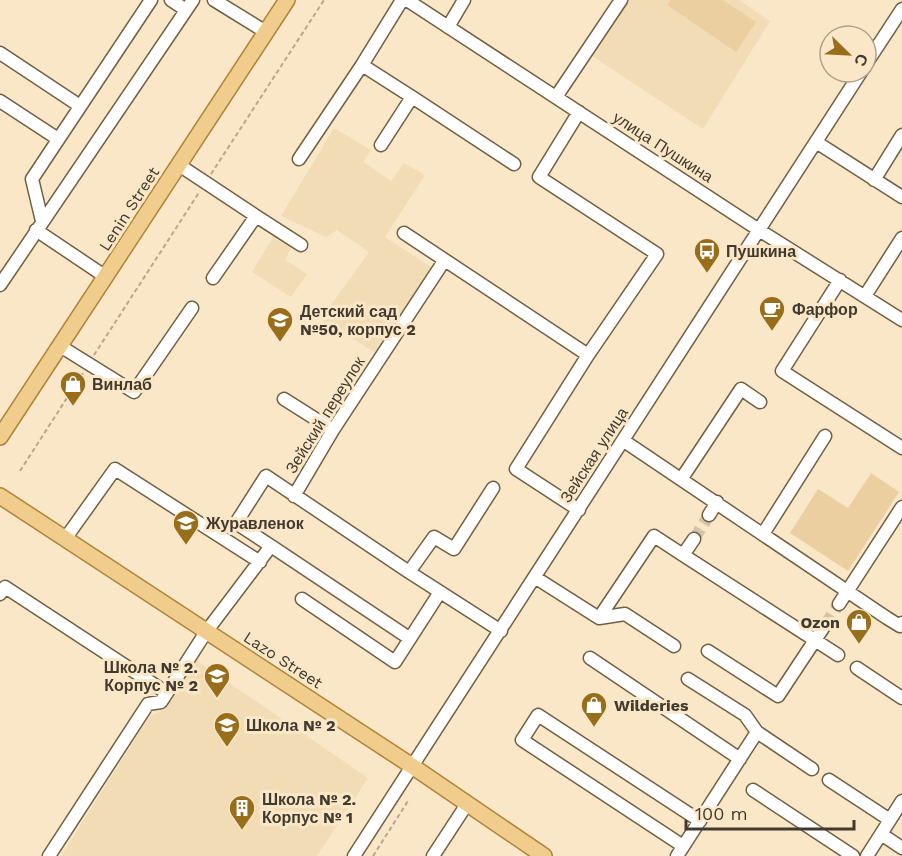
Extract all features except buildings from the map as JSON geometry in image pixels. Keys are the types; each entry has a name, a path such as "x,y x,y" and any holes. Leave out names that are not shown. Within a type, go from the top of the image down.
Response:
{"main road":[{"name":"Lenin Street","path":"0,437 287,0"},
{"name":"Lazo Street","path":"0,496 412,766 544,856"}],"street":[{"path":"0,285 189,5 171,0"},
{"path":"214,0 266,32"},
{"path":"299,159 402,0"},
{"name":"улица Пушкина","path":"407,0 759,230 902,320"},
{"path":"448,27 464,0"},
{"path":"556,97 621,0"},
{"path":"106,277 39,226 32,179 147,1"},
{"path":"878,46 902,9"},
{"path":"0,53 80,106"},
{"path":"362,65 514,164"},
{"name":"Зейская улица","path":"354,856 536,578 853,84"},
{"path":"381,146 412,97"},
{"path":"0,101 58,139"},
{"path":"579,111 539,177 657,254 588,355 516,469 579,510"},
{"path":"874,180 902,135"},
{"path":"816,142 902,197"},
{"path":"179,165 301,245"},
{"path":"213,278 256,216"},
{"path":"404,233 588,355"},
{"path":"865,296 902,238"},
{"path":"0,261 12,268"},
{"name":"Зейский переулок","path":"294,496 333,430 444,261"},
{"path":"840,280 782,371 902,448"},
{"path":"60,346 134,392 192,308"},
{"path":"682,478 741,389 760,402"},
{"path":"284,399 333,430"},
{"path":"763,534 825,436"},
{"path":"624,441 900,626 902,623"},
{"path":"65,538 115,469 260,562"},
{"path":"409,638 236,523 266,476 501,631"},
{"path":"409,572 434,537 454,549 493,488"},
{"path":"709,514 717,502"},
{"path":"838,604 902,507"},
{"path":"599,618 654,536 838,655"},
{"path":"683,555 693,539"},
{"path":"49,856 148,704 161,702 206,632 271,546"},
{"path":"536,578 599,618 625,614 674,646"},
{"path":"0,594 5,587 167,693"},
{"path":"302,599 394,662 440,592"},
{"path":"708,651 778,696 825,625"},
{"path":"590,658 740,759"},
{"path":"857,668 902,698"},
{"path":"688,679 745,715 757,732 812,769"},
{"path":"700,821 538,715 522,740 680,851 700,821 757,732"},
{"path":"830,780 890,820"},
{"path":"753,790 853,856"},
{"path":"867,856 902,801"},
{"path":"433,856 468,804"},
{"path":"881,834 902,848"}],"path":[{"path":"20,471 324,0"},
{"path":"373,856 408,801"}],"shaded area":[{"path":"623,0 739,0 770,21 703,129 586,52"},
{"path":"670,0 723,0 756,22 736,52 667,5"},
{"path":"334,128 371,150 363,162 391,181 404,163 425,175 385,237 434,269 376,353 321,319 369,252 337,230 326,237 281,216"},
{"path":"273,237 291,248 285,260 307,274 291,297 252,272"},
{"path":"871,473 899,492 848,571 790,533 818,489 848,508"},
{"name":"Школа № 2","path":"196,660 368,778 317,856 61,856 149,717 164,709"}],"tunnel":[{"path":"694,539 709,515"},
{"path":"825,625 839,604"}],"place":[{"name":"Пушкина","path":"707,274"},
{"name":"Фарфор","path":"772,332"},
{"name":"Детский сад №50, корпус 2","path":"280,343"},
{"name":"Винлаб","path":"73,407"},
{"name":"Журавленок","path":"186,546"},
{"name":"Ozon","path":"859,645"},
{"name":"Школа № 2. Корпус № 2","path":"217,699"},
{"name":"Wilderies","path":"594,728"},
{"name":"Школа № 2","path":"227,748"},
{"name":"Школа № 2. Корпус № 1","path":"242,831"}]}
